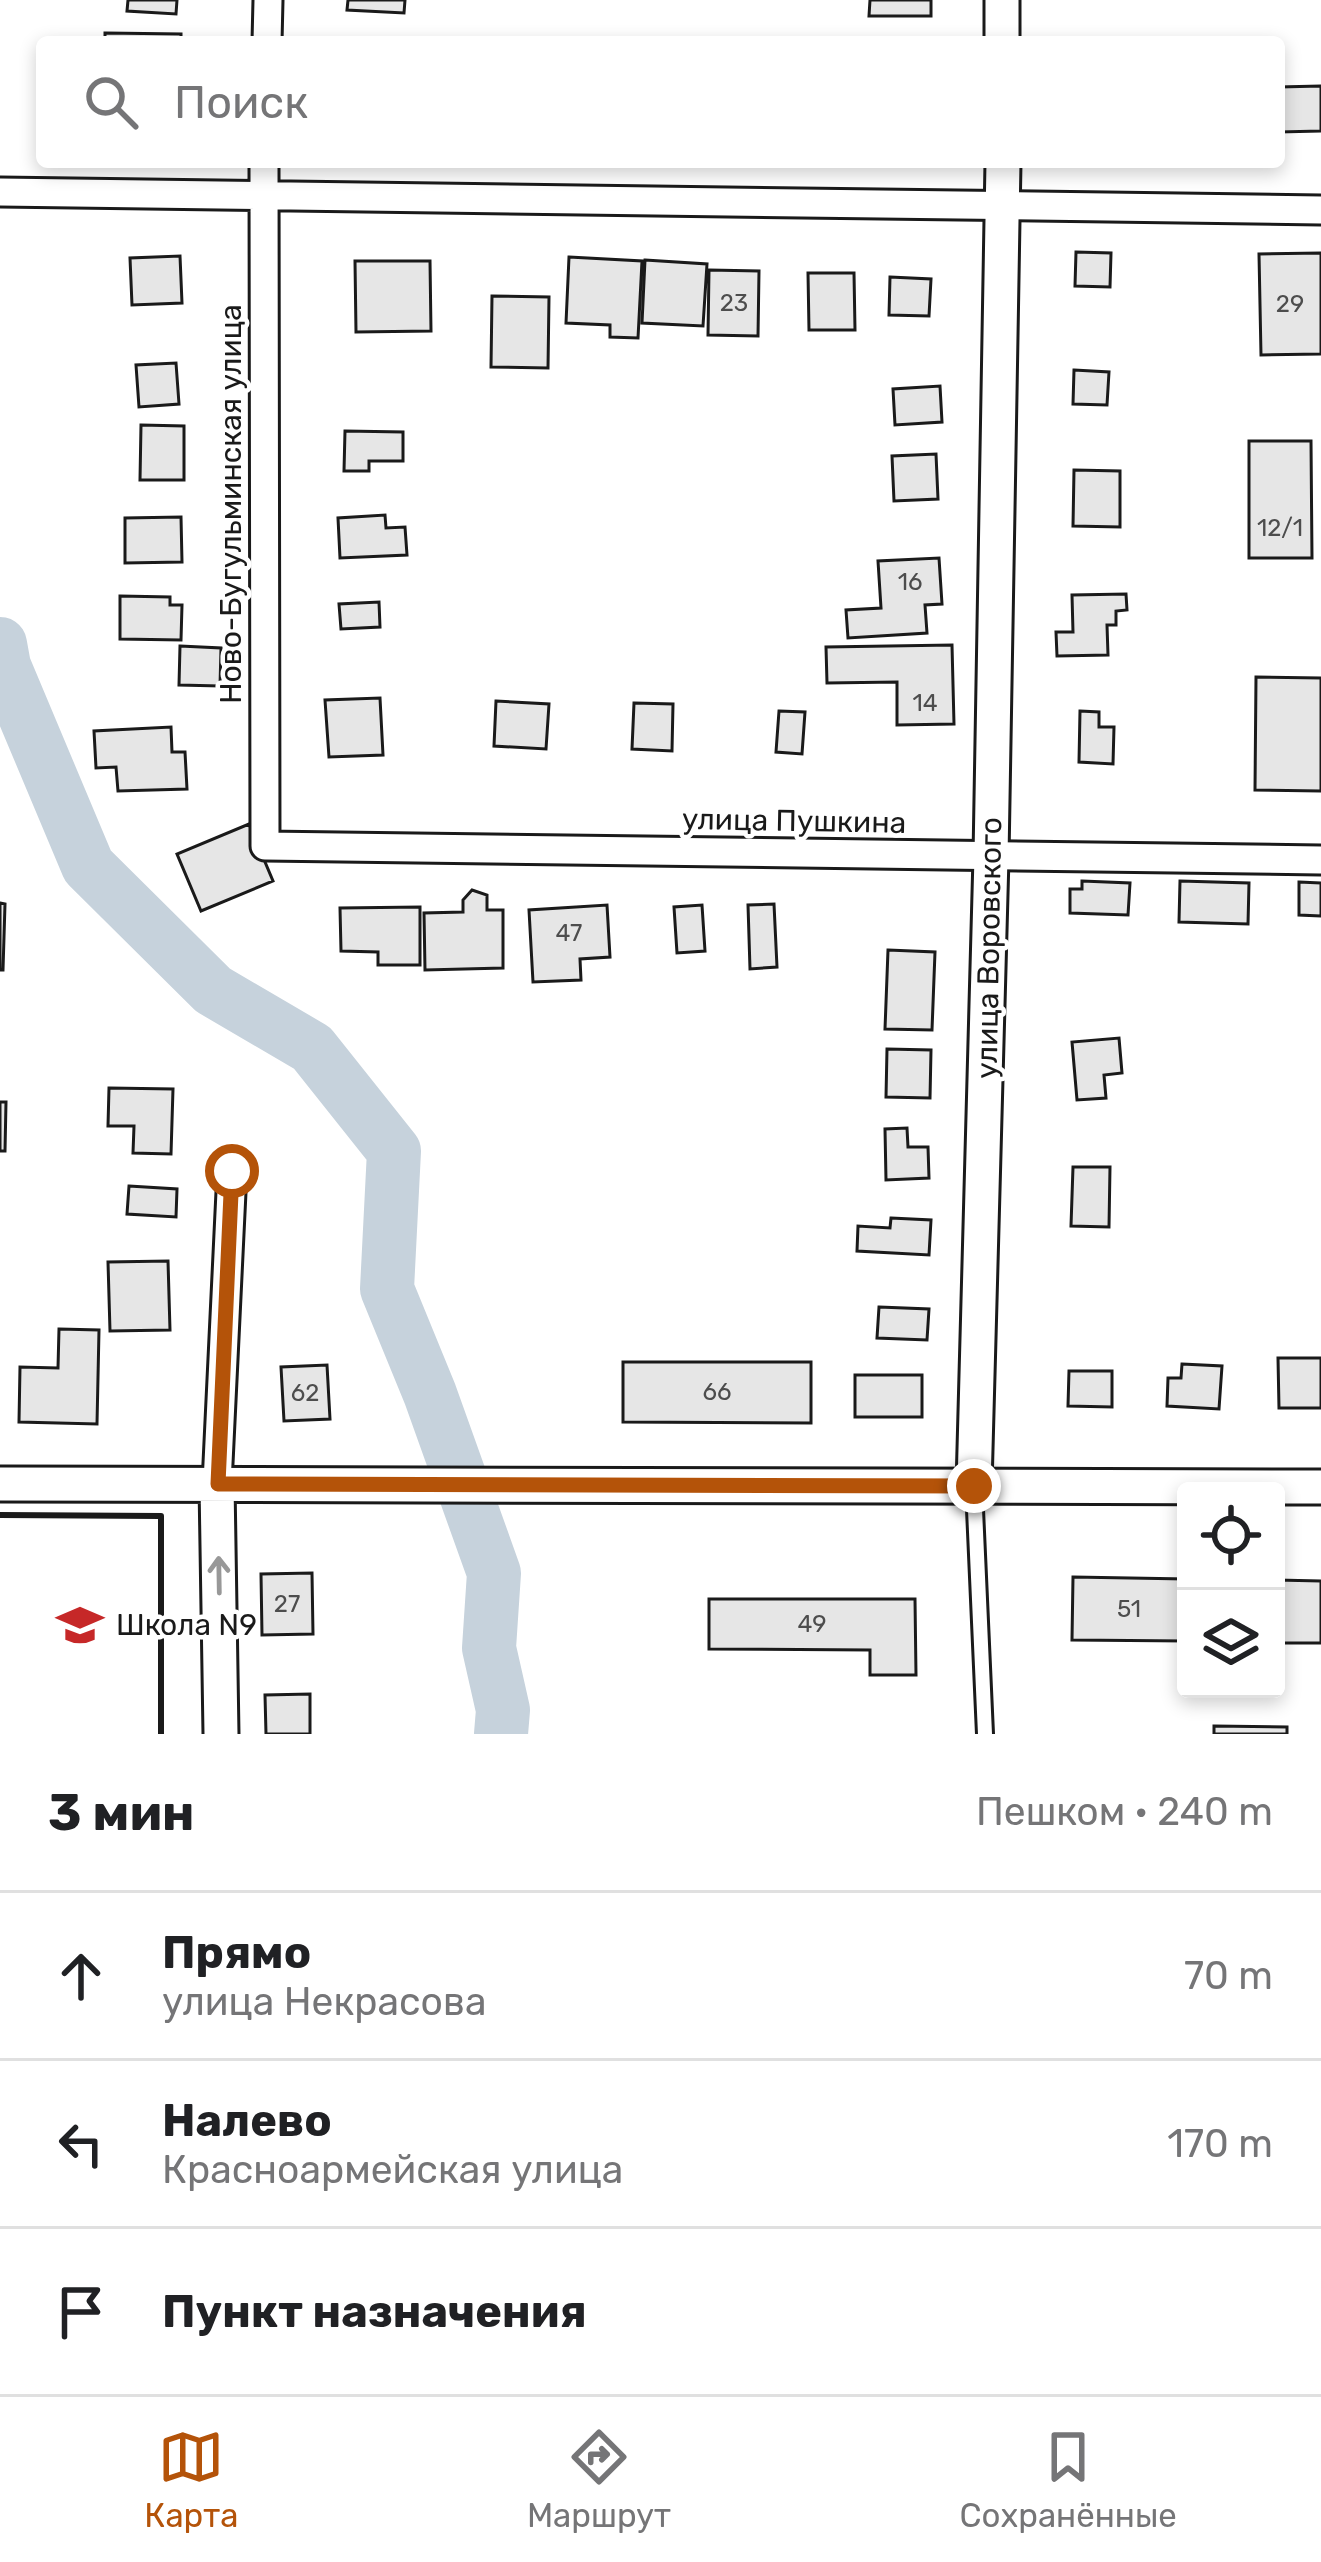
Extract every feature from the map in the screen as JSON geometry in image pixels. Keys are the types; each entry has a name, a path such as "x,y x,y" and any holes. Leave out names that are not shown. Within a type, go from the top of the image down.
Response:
{"street":[{"path":"267,36 268,0"},
{"path":"1002,0 1002,36"},
{"name":"Ново-Бугульминская улица","path":"264,168 265,846"},
{"name":"улица Воровского","path":"974,1486 992,856 1003,168"},
{"path":"0,192 1321,210"},
{"name":"улица Пушкина","path":"265,846 1321,860"},
{"path":"221,1734 218,1484 232,1171"},
{"path":"0,1484 1321,1487"}],"lane":[{"name":"улица Воровского","path":"974,1486 985,1734"}],"building":[{"path":"128,0 177,0 176,14 127,11"},
{"path":"348,0 405,0 404,13 347,10"},
{"path":"870,0 931,0 931,16 869,16"},
{"path":"105,33 181,34 181,36"},
{"path":"1321,86 1321,131 1285,132 1285,87"},
{"path":"1076,252 1111,253 1110,287 1075,286"},
{"path":"1321,253 1321,354 1261,355 1259,254"},
{"path":"180,256 182,303 132,305 130,258"},
{"path":"569,257 642,261 638,338 610,337 610,325 566,323"},
{"path":"645,260 707,264 703,326 642,323"},
{"path":"355,261 430,261 431,331 356,332"},
{"path":"709,270 759,271 758,336 708,335"},
{"path":"808,273 854,273 855,330 809,330"},
{"path":"890,277 931,279 929,316 889,315"},
{"path":"492,296 549,297 548,368 491,367"},
{"path":"176,363 179,404 139,407 136,365"},
{"path":"1074,370 1109,372 1107,405 1073,404"},
{"path":"940,386 942,422 895,425 893,389"},
{"path":"141,425 184,426 184,480 140,480"},
{"path":"345,431 403,432 403,461 369,461 369,471 344,471"},
{"path":"1249,441 1311,441 1312,558 1249,558"},
{"path":"936,454 938,499 894,501 892,456"},
{"path":"1074,470 1120,471 1120,527 1073,526"},
{"path":"385,515 386,528 405,527 407,555 340,558 338,518"},
{"path":"181,517 182,562 125,563 125,518"},
{"path":"939,558 942,604 925,605 927,633 848,638 846,610 881,608 878,561"},
{"path":"1126,594 1127,610 1116,611 1116,625 1107,625 1108,655 1057,656 1056,632 1073,632 1072,595"},
{"path":"120,596 170,597 170,605 182,605 181,640 120,639"},
{"path":"379,602 380,627 341,629 339,604"},
{"path":"952,645 954,724 897,725 897,682 827,683 826,647"},
{"path":"180,646 221,648 220,686 179,685"},
{"path":"1256,677 1321,678 1321,791 1255,790"},
{"path":"380,698 383,755 329,757 325,700"},
{"path":"496,701 549,704 546,749 494,746"},
{"path":"634,703 673,704 672,751 632,749"},
{"path":"779,711 805,712 802,754 776,752"},
{"path":"1080,711 1099,712 1099,727 1114,727 1113,764 1079,762"},
{"path":"171,727 172,752 185,752 187,789 118,791 116,767 96,768 94,731"},
{"path":"249,824 273,881 201,911 177,854"},
{"path":"1082,881 1130,883 1128,915 1070,913 1070,889 1082,889"},
{"path":"1180,881 1249,883 1248,924 1179,922"},
{"path":"1299,882 1321,883 1321,916 1299,915"},
{"path":"472,890 487,895 487,910 503,910 503,968 425,970 424,913 463,912 463,900"},
{"path":"0,903 5,904 3,970 0,970"},
{"path":"774,904 777,967 750,969 748,905"},
{"path":"607,905 610,957 580,959 581,980 533,982 529,910"},
{"path":"702,905 705,951 677,953 674,907"},
{"path":"420,907 420,965 378,965 378,952 341,951 340,908"},
{"path":"888,950 935,952 932,1030 885,1029"},
{"path":"1119,1038 1122,1073 1104,1075 1106,1098 1077,1100 1072,1042"},
{"path":"887,1049 931,1050 930,1098 886,1097"},
{"path":"109,1088 173,1089 171,1154 133,1153 134,1126 108,1126"},
{"path":"0,1102 6,1102 5,1151 0,1151"},
{"path":"907,1128 908,1147 928,1147 929,1178 886,1180 885,1129"},
{"path":"1073,1167 1110,1167 1109,1227 1071,1226"},
{"path":"129,1186 177,1189 176,1217 127,1214"},
{"path":"891,1218 931,1220 929,1255 857,1251 858,1226 890,1228"},
{"path":"168,1261 170,1330 110,1331 108,1262"},
{"path":"879,1307 929,1309 927,1340 877,1338"},
{"path":"59,1329 99,1330 97,1424 19,1422 20,1367 58,1368"},
{"path":"1278,1358 1321,1358 1321,1408 1279,1408"},
{"path":"623,1362 811,1362 811,1423 623,1422"},
{"path":"1182,1364 1222,1366 1219,1409 1167,1406 1168,1378 1181,1378"},
{"path":"327,1365 330,1419 284,1421 281,1367"},
{"path":"1069,1371 1112,1371 1112,1407 1068,1406"},
{"path":"855,1375 922,1375 922,1417 855,1417"},
{"path":"312,1573 313,1634 262,1635 261,1574"},
{"path":"1073,1577 1177,1579 1177,1641 1072,1640"},
{"path":"1285,1580 1321,1581 1321,1643 1285,1643"},
{"path":"709,1599 915,1599 916,1675 870,1675 870,1650 709,1649"},
{"path":"310,1694 310,1734 266,1734 265,1695"},
{"path":"1214,1726 1287,1727 1287,1734 1214,1734"}],"waterway":[{"path":"0,644 4,666 88,866 213,990 312,1048 394,1151 387,1289 494,1573 489,1648 503,1710 501,1734"}],"wall":[{"path":"0,1515 161,1516 161,1734"}],"place":[{"name":"Школа N9","path":"80,1625"}],"route":[{"path":"232,1171 218,1484 974,1486"}]}
